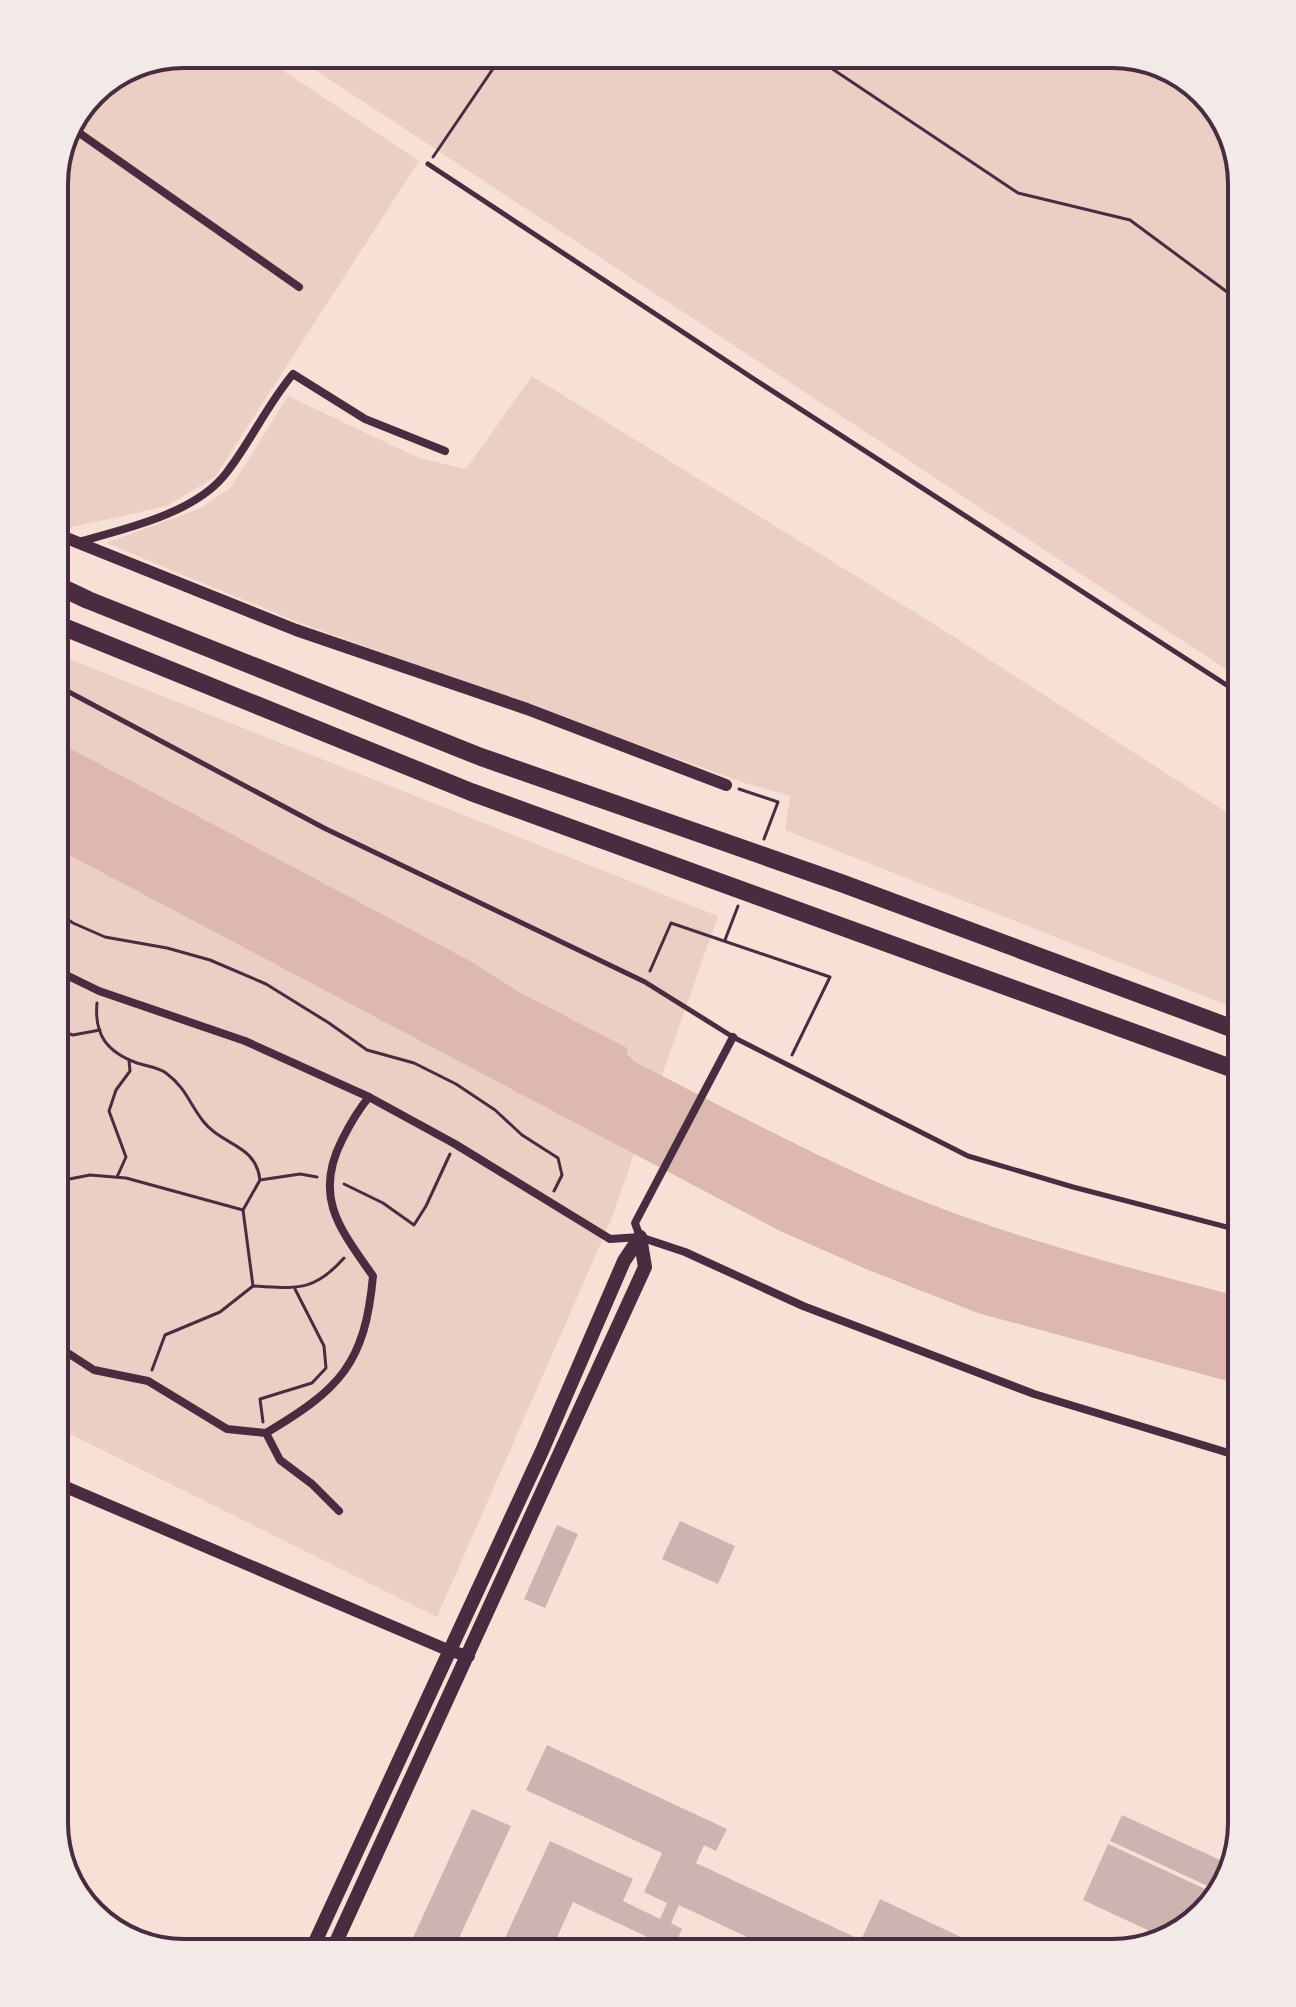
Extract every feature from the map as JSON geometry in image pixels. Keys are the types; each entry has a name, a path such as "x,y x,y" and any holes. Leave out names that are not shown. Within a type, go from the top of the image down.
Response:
{"highway":[{"path":"68,591 481,757 841,883 1228,1027"},
{"path":"68,629 471,792 1228,1067"}],"main road":[{"path":"316,1939 542,1451 624,1261 640,1237"},
{"path":"338,1939 645,1267 640,1237"}],"street":[{"path":"80,134 299,287"},
{"path":"77,542 137,525 182,506 215,486 228,472 293,374 365,419 445,451"},
{"path":"68,538 296,630 527,709 726,785"},
{"path":"68,976 99,991 245,1041 369,1097 455,1144 610,1239 640,1237 685,1252 803,1306 1034,1394 1228,1453"},
{"path":"640,1237 635,1223 733,1037"},
{"path":"68,1353 94,1370 148,1381 227,1429 266,1433 315,1403 354,1359 369,1317 373,1276 353,1248 335,1213 327,1185 334,1155 369,1097"},
{"path":"266,1433 280,1460 312,1484 339,1511"},
{"path":"68,1488 450,1651 469,1656"}],"lane":[{"path":"428,164 1228,686"},
{"path":"68,691 324,828 645,982 733,1037 968,1156 1228,1227"}],"path":[{"path":"428,164 493,68"},
{"path":"831,68 1018,193 1130,220 1228,293"},
{"path":"726,785 778,802"},
{"path":"68,920 105,937 167,948 210,960 266,984 367,1050 414,1063 456,1084 495,1110 522,1135 558,1158 562,1175 549,1201"},
{"path":"645,982 671,923 830,977 787,1066"},
{"path":"99,991 95,1021 109,1049 163,1071 186,1091 204,1122 224,1140 246,1149 260,1180"},
{"path":"68,1033 100,1030"},
{"path":"117,1177 126,1157 109,1111 116,1090 130,1071 129,1059"},
{"path":"68,1179 90,1175 117,1177 243,1210"},
{"path":"148,1381 165,1335 220,1312 253,1286 314,1284 330,1273 353,1248"},
{"path":"266,1433 260,1399 312,1383 326,1368 324,1346 295,1287"}],"shaded area":[{"path":"184,68 279,68 419,161 215,477 167,506 68,528 70,161 77,140 102,102 140,77 161,70"},
{"path":"312,68 1120,68 1149,74 1176,88 1208,120 1216,133 1227,169 1228,671"},
{"path":"532,376 945,631 1228,813 1228,1005 785,830 790,796 745,783 295,621 106,543 201,508 231,487 288,396 419,458 466,469"},
{"path":"68,659 718,916 611,1220 437,1617 68,1433"},
{"path":"68,747 627,1048 627,1054 635,1062 840,1165 915,1198 1007,1231 1100,1260 1228,1293 1228,1381 978,1313 778,1230 68,854"}],"building":[{"path":"680,1521 735,1546 718,1584 662,1559"},
{"path":"557,1525 578,1534 545,1608 524,1599"},
{"path":"547,1745 727,1829 716,1851 704,1845 696,1863 859,1939 751,1939 679,1905 671,1923 682,1929 678,1939 652,1939 573,1902 556,1939 504,1939 550,1841 633,1879 623,1901 660,1919 667,1903 644,1892 662,1853 526,1790"},
{"path":"472,1809 511,1826 459,1939 412,1939"},
{"path":"1122,1815 1221,1861 1209,1886 1110,1841"},
{"path":"1108,1844 1207,1890 1183,1915 1151,1932 1083,1900"},
{"path":"880,1899 965,1939 861,1939"}]}
